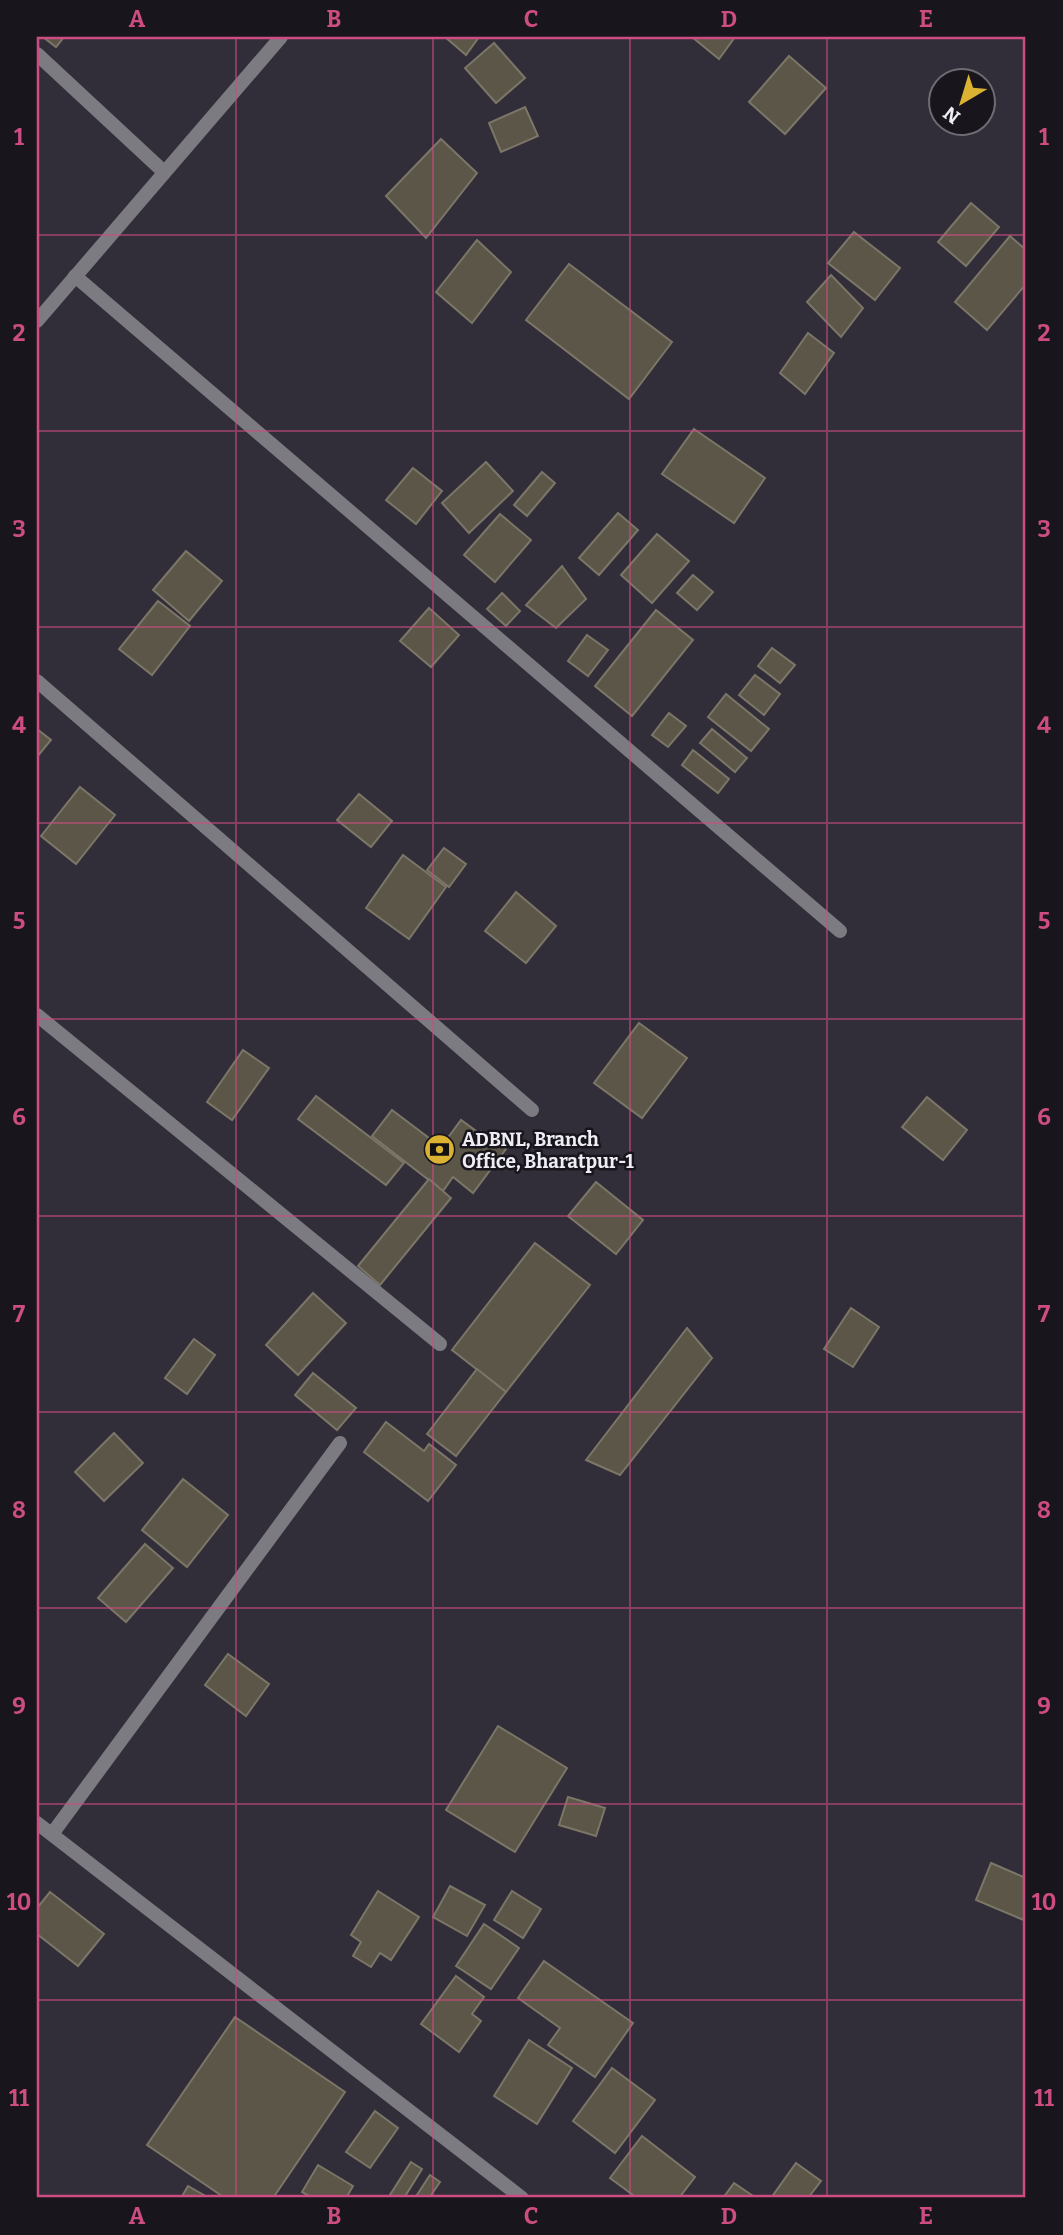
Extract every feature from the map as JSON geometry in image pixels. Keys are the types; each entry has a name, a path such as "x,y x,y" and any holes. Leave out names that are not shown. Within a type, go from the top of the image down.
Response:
{"street":[{"path":"37,321 281,37"},
{"path":"37,54 164,172"},
{"path":"75,276 841,931"},
{"path":"37,681 532,1110"},
{"path":"37,1015 440,1344"},
{"path":"52,1834 340,1443"},
{"path":"37,1822 522,2198"}],"building":[{"path":"43,37 64,37 56,47"},
{"path":"445,37 479,37 466,55"},
{"path":"692,37 735,37 719,59"},
{"path":"494,43 525,78 496,103 465,68"},
{"path":"789,56 826,88 785,134 749,102"},
{"path":"525,107 538,136 501,152 489,123"},
{"path":"441,139 477,173 426,238 386,196"},
{"path":"971,203 999,227 966,266 938,242"},
{"path":"854,232 900,268 875,300 828,263"},
{"path":"1010,236 1026,250 1026,284 987,330 955,302"},
{"path":"477,240 511,272 472,323 436,292"},
{"path":"569,264 672,342 629,399 526,320"},
{"path":"831,275 863,308 841,337 807,302"},
{"path":"808,333 834,353 805,394 780,373"},
{"path":"694,429 765,478 734,523 662,474"},
{"path":"486,462 513,491 469,533 442,503"},
{"path":"413,468 442,491 416,524 386,500"},
{"path":"542,472 555,483 527,516 514,505"},
{"path":"618,513 638,530 599,575 579,558"},
{"path":"500,514 531,540 495,582 464,555"},
{"path":"657,534 689,561 652,603 621,575"},
{"path":"186,551 222,581 189,621 153,590"},
{"path":"562,566 586,599 556,628 526,605"},
{"path":"693,575 713,592 697,610 677,593"},
{"path":"502,593 520,611 506,626 487,609"},
{"path":"158,601 190,626 152,675 119,649"},
{"path":"429,608 459,635 431,667 400,641"},
{"path":"656,610 693,640 632,716 595,686"},
{"path":"587,635 608,650 588,676 568,661"},
{"path":"772,648 795,665 780,683 758,666"},
{"path":"755,675 780,694 764,715 739,695"},
{"path":"726,694 769,729 751,751 708,717"},
{"path":"669,713 686,726 668,747 652,735"},
{"path":"37,729 51,740 37,757"},
{"path":"712,729 747,758 735,772 700,743"},
{"path":"693,750 729,779 718,793 682,765"},
{"path":"80,787 115,815 76,864 41,836"},
{"path":"359,794 392,821 371,847 337,820"},
{"path":"444,848 466,864 449,887 427,870"},
{"path":"403,855 446,887 409,939 366,908"},
{"path":"516,892 556,926 526,963 485,931"},
{"path":"639,1023 687,1058 642,1118 594,1083"},
{"path":"243,1050 269,1068 232,1120 207,1102"},
{"path":"316,1096 404,1163 386,1185 298,1119"},
{"path":"927,1097 967,1130 943,1160 902,1127"},
{"path":"392,1110 441,1147 461,1120 506,1149 473,1193 453,1177 443,1191 372,1136"},
{"path":"429,1179 451,1198 380,1285 358,1266"},
{"path":"596,1182 643,1220 616,1254 568,1216"},
{"path":"535,1243 590,1285 506,1392 452,1350"},
{"path":"313,1293 346,1323 298,1375 266,1345"},
{"path":"851,1308 879,1327 853,1367 824,1349"},
{"path":"687,1328 712,1358 620,1475 586,1460"},
{"path":"194,1339 215,1355 187,1394 165,1378"},
{"path":"477,1369 506,1392 456,1456 427,1434"},
{"path":"313,1373 356,1408 337,1430 295,1395"},
{"path":"386,1422 424,1451 429,1444 456,1465 428,1501 364,1452"},
{"path":"114,1433 143,1463 104,1501 75,1472"},
{"path":"183,1479 228,1515 187,1567 142,1530"},
{"path":"145,1544 173,1568 126,1622 98,1598"},
{"path":"228,1654 269,1684 246,1716 205,1685"},
{"path":"498,1726 567,1768 515,1852 446,1810"},
{"path":"568,1797 605,1808 596,1836 559,1825"},
{"path":"991,1863 1026,1878 1026,1921 976,1900"},
{"path":"450,1886 485,1905 467,1936 433,1917"},
{"path":"378,1891 419,1917 391,1960 380,1953 371,1967 353,1956 361,1942 351,1935"},
{"path":"512,1891 541,1909 523,1938 494,1920"},
{"path":"50,1892 104,1934 78,1966 37,1934 37,1908"},
{"path":"484,1924 519,1948 491,1989 456,1966"},
{"path":"544,1961 633,2023 595,2077 548,2045 560,2028 518,1998"},
{"path":"456,1976 484,1997 472,2014 481,2021 459,2052 421,2024"},
{"path":"235,2017 345,2092 273,2198 225,2198 147,2145"},
{"path":"529,2040 572,2068 537,2124 494,2096"},
{"path":"612,2068 655,2100 615,2153 573,2121"},
{"path":"375,2111 398,2128 370,2168 346,2152"},
{"path":"642,2136 695,2177 679,2198 637,2198 610,2178"},
{"path":"411,2162 422,2169 404,2198 388,2198"},
{"path":"796,2163 821,2181 808,2198 771,2198"},
{"path":"318,2165 353,2186 346,2198 313,2198 302,2192"},
{"path":"430,2175 440,2182 429,2198 415,2198"},
{"path":"734,2183 756,2198 723,2198"},
{"path":"188,2186 209,2198 181,2198"}],"place":[{"name":"ADBNL, Branch Office, Bharatpur-1","path":"439,1150"}]}
